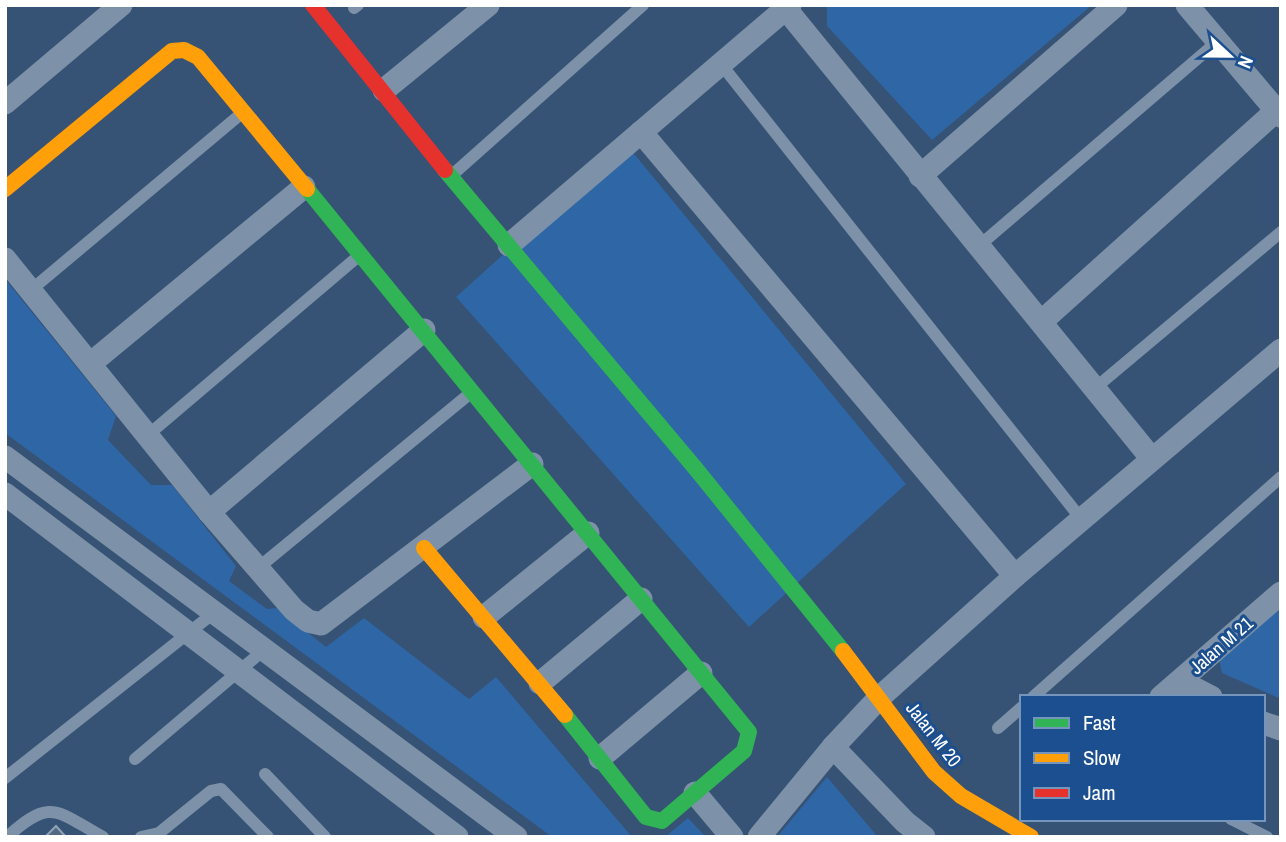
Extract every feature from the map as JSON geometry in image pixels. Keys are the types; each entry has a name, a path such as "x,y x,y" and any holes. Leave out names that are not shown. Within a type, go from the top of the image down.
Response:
{"street":[{"path":"5,103 121,5"},
{"name":"Jalan M 20","path":"313,5 384,90 450,176 509,244 880,697 910,743 934,772 961,796 1018,830"},
{"path":"384,90 488,5"},
{"path":"920,176 1116,5"},
{"path":"1041,322 1279,114 1187,5"},
{"path":"509,244 788,7 920,176 980,245 1094,390 1152,458"},
{"path":"5,189 172,51 184,50 198,57 474,390 749,732 749,742 744,751 662,821 646,817 540,683 424,548"},
{"path":"641,132 1014,576"},
{"path":"90,364 304,187"},
{"path":"5,259 209,512 294,610 308,621 321,624 532,464"},
{"path":"209,512 424,330"},
{"path":"759,837 833,747 880,697 1014,576 1281,349"},
{"path":"5,457 516,837"},
{"path":"5,494 457,837"},
{"path":"484,617 587,533"},
{"name":"Jalan M 21","path":"1163,695 1281,593"},
{"path":"540,683 641,599"},
{"path":"600,758 701,673"},
{"path":"1180,681 1207,695"},
{"path":"833,747 924,837"},
{"path":"695,793 732,837"}],"lane":[{"path":"450,176 643,5"},
{"path":"980,245 1218,41"},
{"path":"721,64 1082,520"},
{"path":"31,290 243,112"},
{"path":"1094,390 1281,232"},
{"path":"148,435 361,254"},
{"path":"258,568 474,390"},
{"path":"1035,695 1281,477"},
{"path":"5,778 215,611"},
{"path":"135,759 265,649"},
{"path":"998,729 1020,709"},
{"path":"265,774 325,837"},
{"path":"141,837 159,833 211,791 221,789 268,837"},
{"path":"7,837 30,816 47,810 62,814 103,837"},
{"path":"1235,821 1267,837"}],"shaded area":[{"path":"827,5 1092,5 932,140 827,26"},
{"path":"626,144 906,484 749,627 456,297"},
{"path":"5,279 116,416 108,440 151,485 172,485 236,566 229,581 267,609 277,608 326,647 364,618 469,699 496,677 632,837 552,837 5,433"},
{"path":"1281,601 1281,699 1222,673 1218,655"},
{"path":"827,777 878,837 777,837"},
{"path":"688,818 706,837 665,837"}],"building":[{"path":"56,826 66,837 45,837"}],"traffic: fast":[{"path":"445,170 696,469 843,651"},
{"path":"307,189 749,732 744,751 662,821 646,817 565,715"}],"traffic: slow":[{"path":"5,189 172,51 184,50 198,57 307,189"},
{"path":"424,548 565,715"},
{"path":"843,651 934,772 961,796 1031,837"}],"traffic: jam":[{"path":"313,5 445,170"}]}
